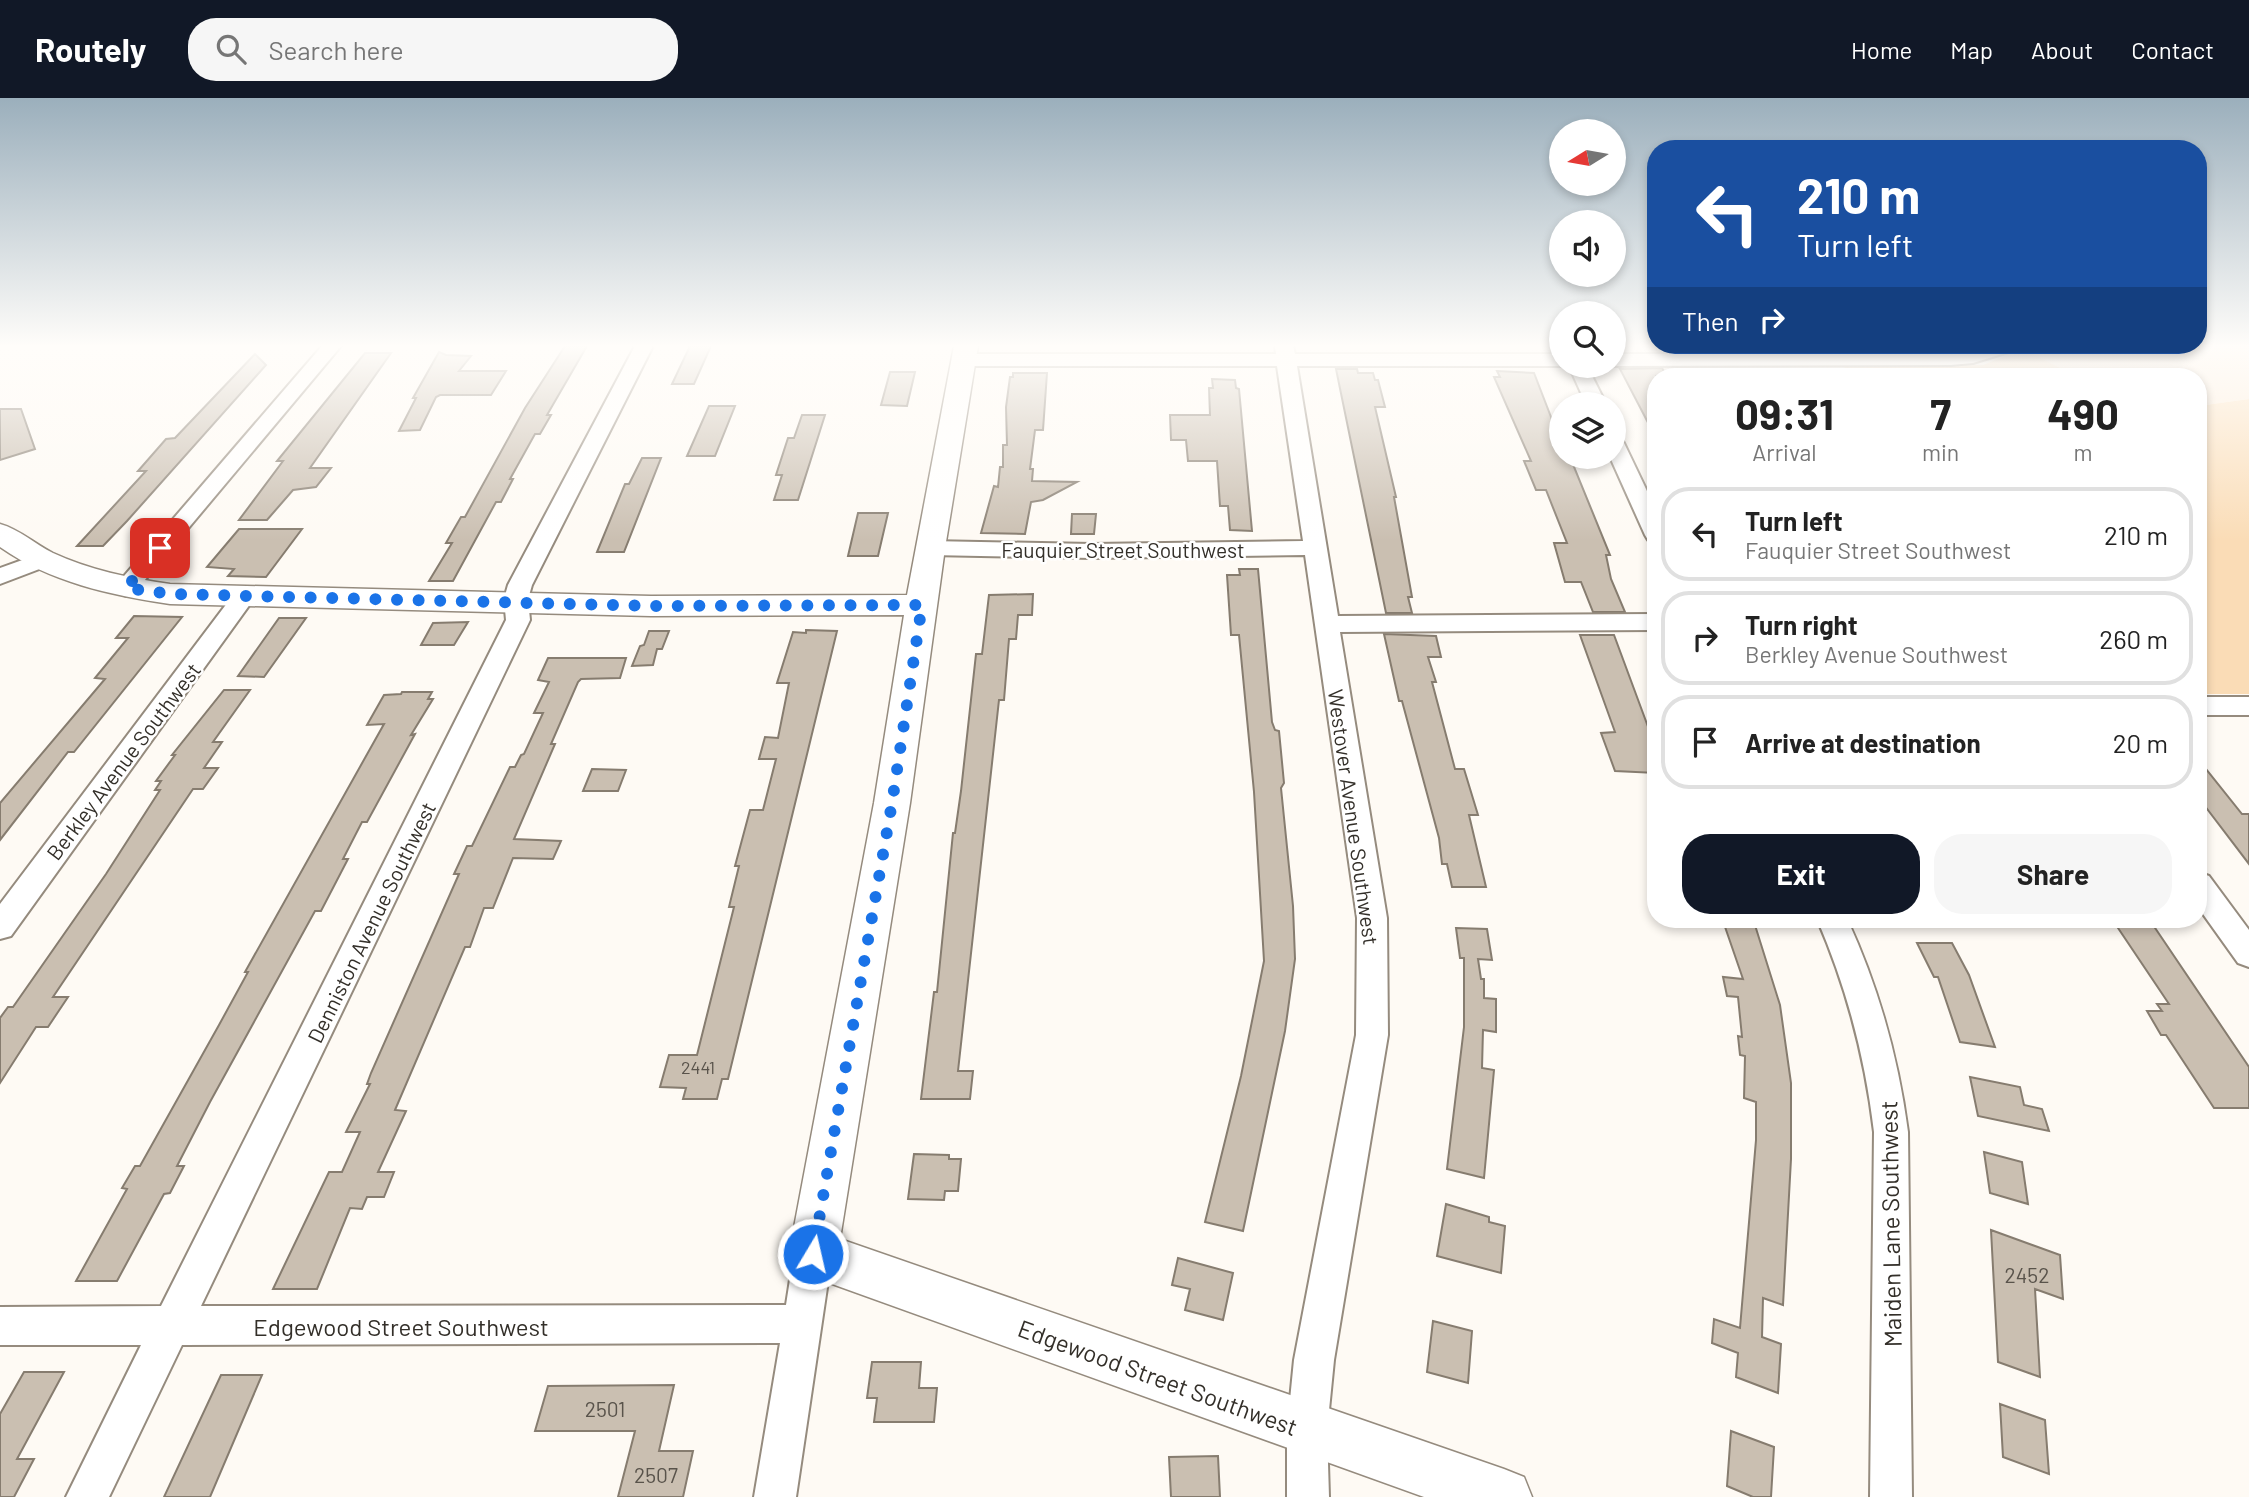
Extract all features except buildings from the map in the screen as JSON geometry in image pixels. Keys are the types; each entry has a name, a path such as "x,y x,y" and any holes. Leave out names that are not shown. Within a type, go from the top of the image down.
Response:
{"street":[{"path":"126,588 276,411"},
{"name":"Denniston Avenue Southwest","path":"87,1497 519,620 516,603 520,586 609,411"},
{"path":"775,1497 813,1254 892,803 930,548 955,411"},
{"name":"Westover Avenue Southwest","path":"1294,411 1372,918 1372,1035 1314,1360 1307,1430 1308,1497"},
{"path":"1626,469 1647,515"},
{"path":"0,533 41,560 94,581 170,594 651,606 922,605"},
{"name":"Fauquier Street Southwest","path":"930,548 1092,551 1316,548"},
{"path":"0,577 41,560"},
{"name":"Berkley Avenue Southwest","path":"0,927 245,596"},
{"path":"1327,624 1647,622"},
{"path":"2207,706 2249,706"},
{"path":"2207,896 2249,954"},
{"name":"Maiden Lane Southwest","path":"1836,928 1866,1002 1885,1077 1891,1132 1894,1403 1891,1497"},
{"name":"Edgewood Street Southwest","path":"813,1254 1307,1430 1504,1497"},
{"name":"Edgewood Street Southwest","path":"0,1326 802,1324"}],"shaded area":[{"path":"2207,411 2249,411 2249,694 2207,694"}],"route":[{"path":"160,548 126,588 170,594 651,606 922,605 892,803 813,1254"}]}
